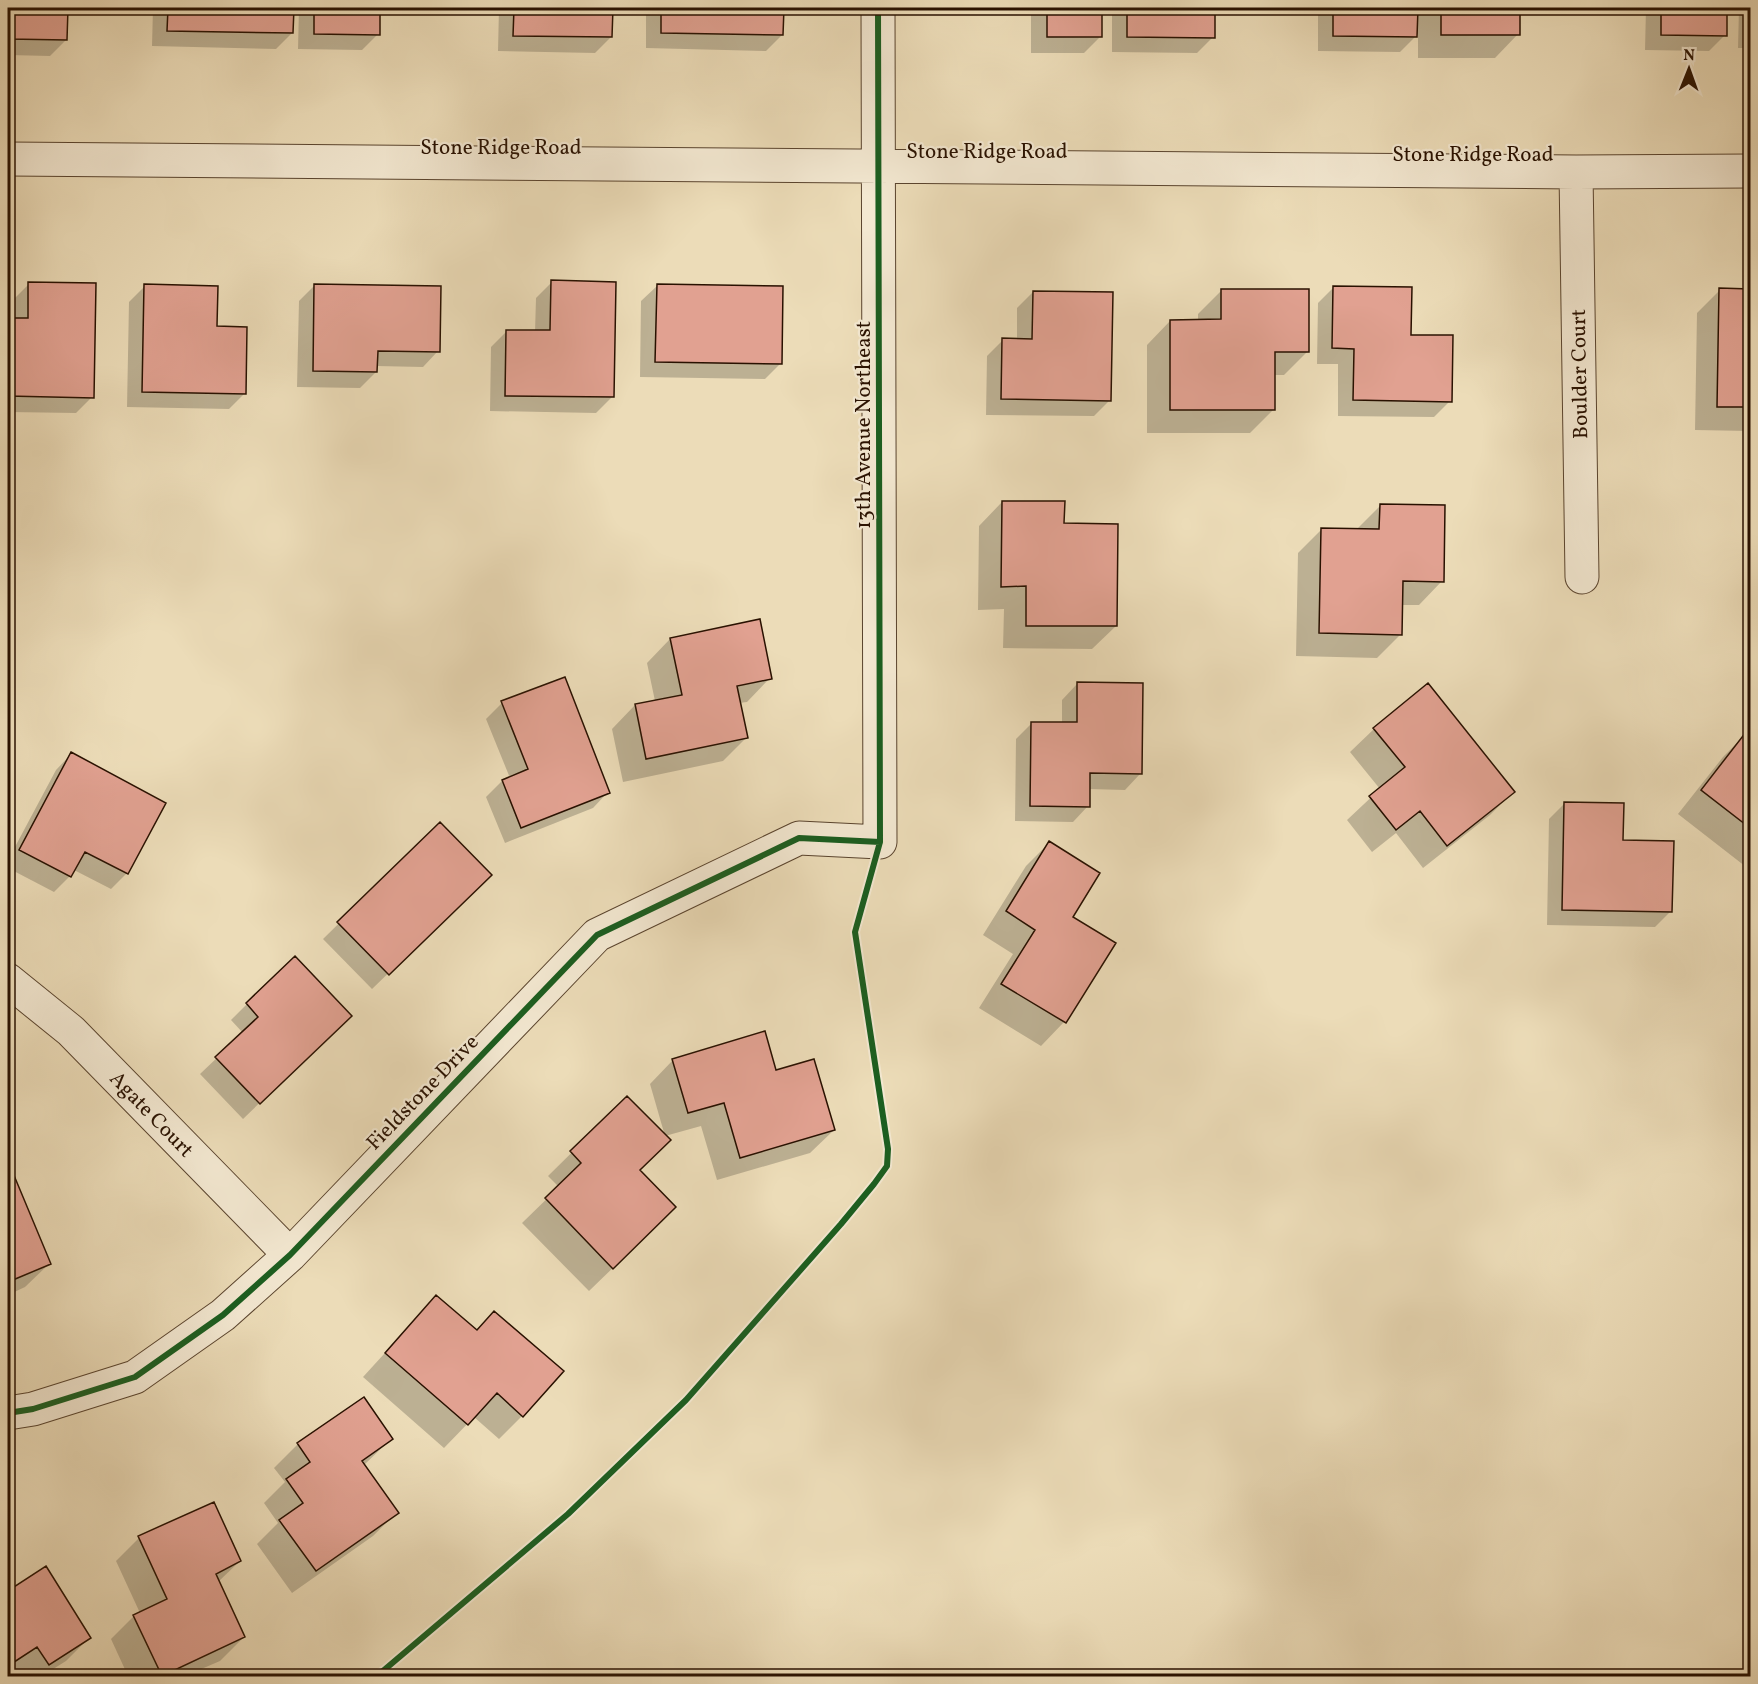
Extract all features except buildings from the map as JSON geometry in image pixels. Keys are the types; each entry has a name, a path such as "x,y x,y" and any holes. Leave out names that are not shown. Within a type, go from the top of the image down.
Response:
{"street":[{"name":"13th Avenue Northeast","path":"878,8 880,842"},
{"name":"Stone Ridge Road","path":"8,159 1576,172 1750,171"},
{"name":"Boulder Court","path":"1576,172 1582,577"},
{"name":"Fieldstone Drive","path":"8,1413 33,1409 135,1377 224,1315 290,1255 597,935 799,838 880,842"},
{"name":"Agate Court","path":"8,980 71,1031 290,1255"}],"cycle path":[{"path":"377,1676 568,1514 686,1400 841,1224 887,1166 888,1149 855,932 880,842 878,8"},
{"path":"8,1413 33,1409 135,1377 223,1315 290,1255 597,935 799,838 880,842"}]}
